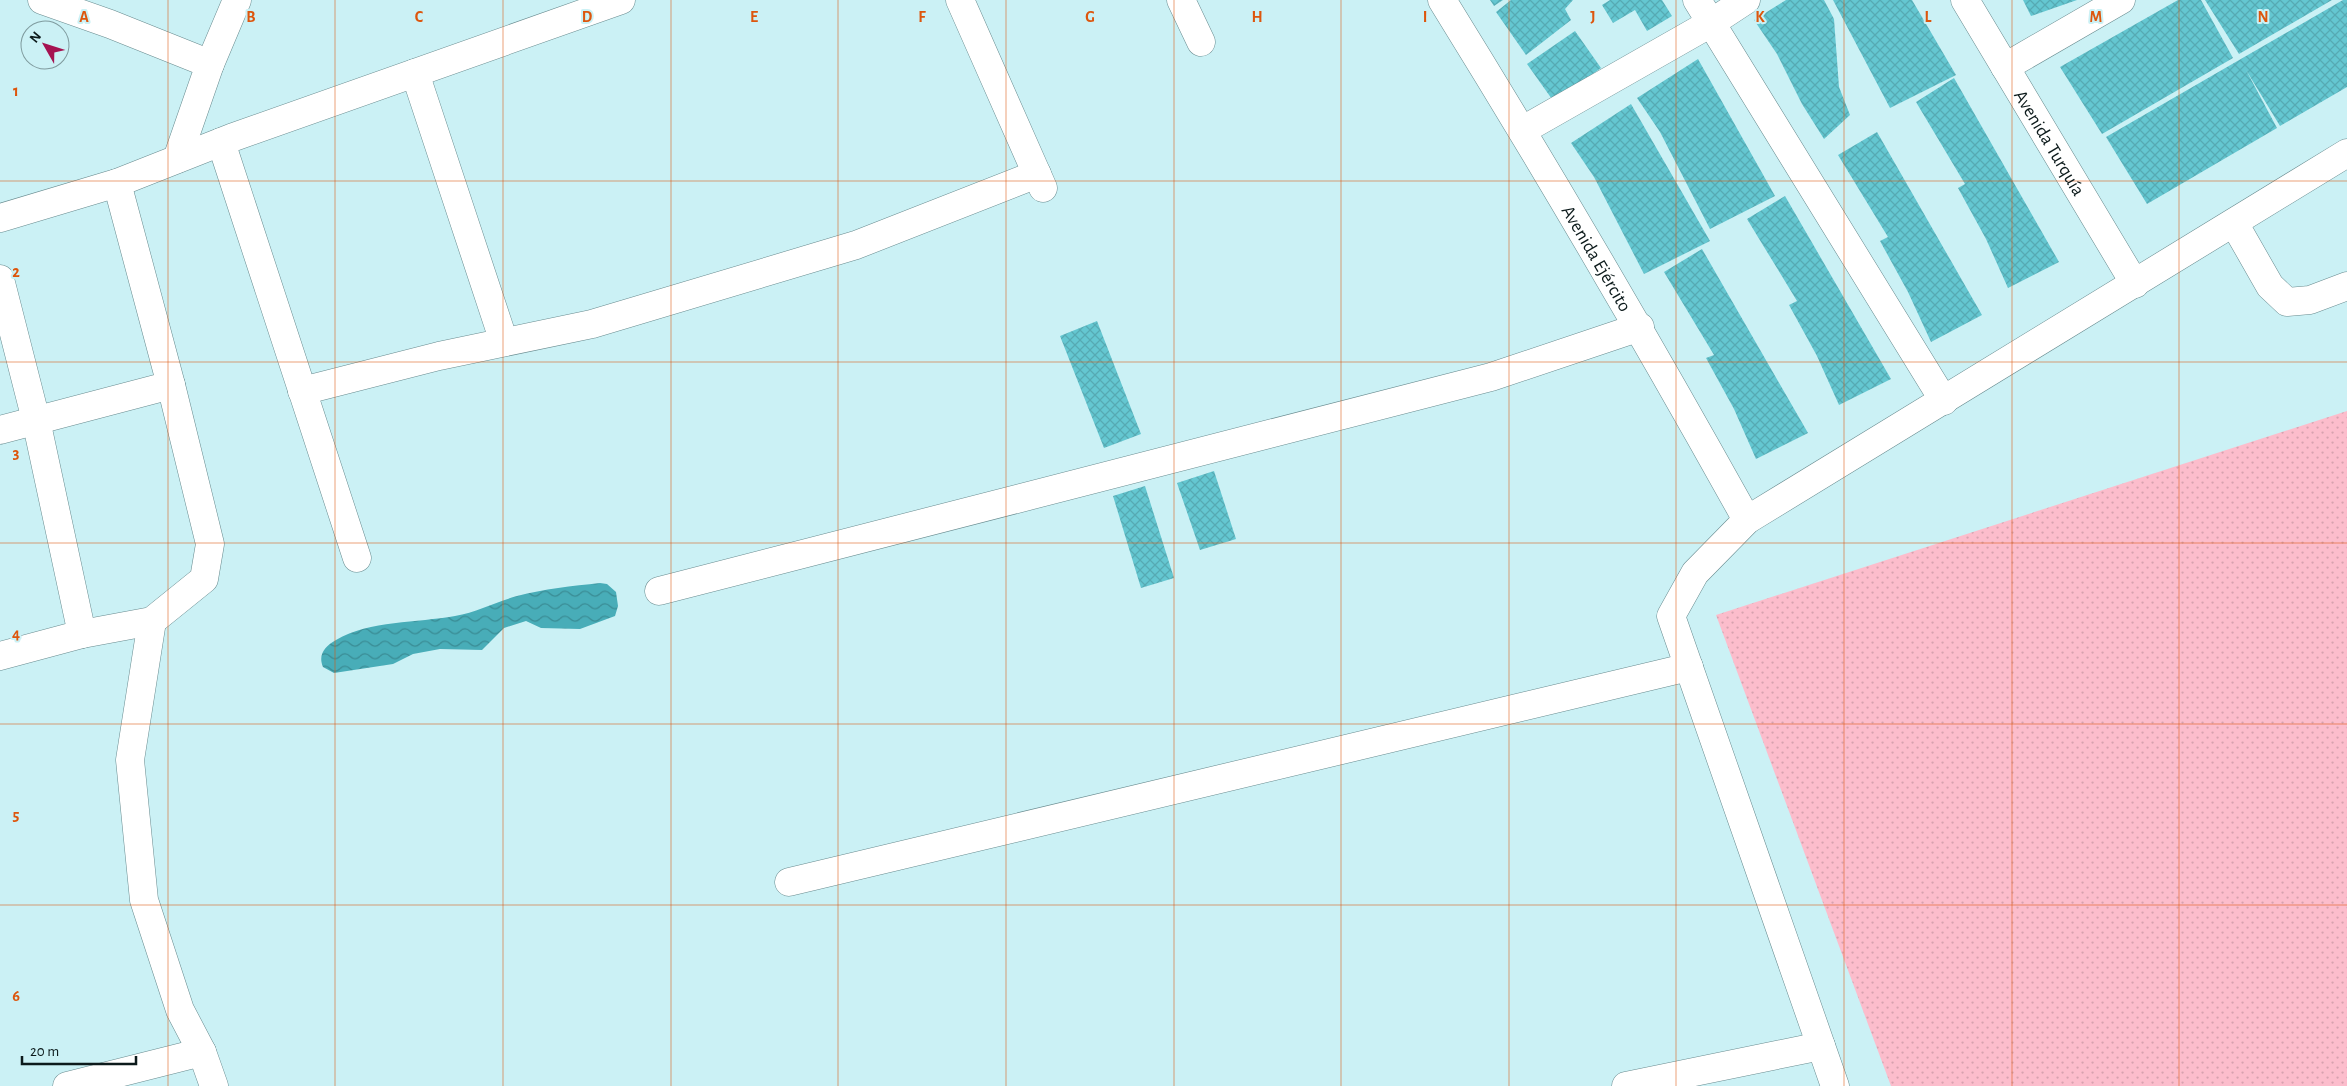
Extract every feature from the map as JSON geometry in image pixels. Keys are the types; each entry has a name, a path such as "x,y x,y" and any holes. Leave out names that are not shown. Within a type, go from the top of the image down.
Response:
{"street":[{"path":"42,0 110,24 210,64"},
{"path":"177,159 210,64 236,0"},
{"path":"0,218 117,182 221,142 621,0"},
{"path":"302,391 439,356 592,324 856,245 1040,181 960,0"},
{"path":"1181,0 1201,42"},
{"name":"Avenida Ejército","path":"1442,0 1523,130 1640,327 1747,520"},
{"path":"1697,0 1944,401"},
{"path":"1523,130 1711,23 1746,0"},
{"name":"Avenida Turquía","path":"1966,0 2135,284"},
{"path":"2005,67 2122,0"},
{"path":"415,73 504,342"},
{"path":"221,142 357,558"},
{"path":"1835,1086 1672,616 1695,573 1747,520 2347,153"},
{"path":"0,656 82,634 152,621 204,578 210,544 171,385 117,182"},
{"path":"2234,223 2270,286 2287,302 2310,300 2347,286"},
{"path":"0,279 36,420 82,634"},
{"path":"659,591 1492,377 1640,327"},
{"path":"0,430 171,385"},
{"path":"152,621 130,760 144,900 180,1010 202,1052 214,1086"},
{"path":"789,882 1689,667"},
{"path":"1626,1086 1821,1046"},
{"path":"67,1086 202,1052"}],"shaded area":[{"path":"2347,411 2347,1086 1891,1086 1716,615"}],"water":[{"path":"600,583 607,584 616,592 618,606 615,616 580,629 541,628 526,621 504,628 482,650 440,649 413,654 393,664 334,673 323,667 321,659 328,645 349,634 364,629 379,625 455,616 509,598 558,588"}],"building":[{"path":"1490,0 1503,0 1494,6"},
{"path":"1511,0 1573,0 1565,9 1571,20 1526,55 1496,12"},
{"path":"1610,0 1662,0 1672,16 1647,31 1635,10 1613,23 1602,5"},
{"path":"1786,0 1824,0 1834,19 1839,87 1850,115 1824,139 1802,104 1777,54 1754,20"},
{"path":"1833,0 1912,0 1956,75 1890,108"},
{"path":"2023,0 2077,0 2031,16"},
{"path":"2178,0 2201,0 2233,58 2102,134 2060,67"},
{"path":"2205,0 2332,0 2239,54"},
{"path":"2343,0 2347,0 2347,87 2280,126 2246,70 2277,128 2147,204 2106,137"},
{"path":"1575,31 1601,68 1554,102 1527,64"},
{"path":"1698,59 1775,196 1710,229 1660,132 1637,98"},
{"path":"1954,78 2059,262 2008,288 1986,239 1958,188 1965,184 1916,102"},
{"path":"1631,104 1710,241 1644,274 1594,177 1571,143"},
{"path":"1877,132 1982,315 1931,342 1908,292 1880,241 1888,237 1838,155"},
{"path":"1785,196 1891,379 1839,405 1817,356 1789,305 1797,301 1747,219"},
{"path":"1702,249 1808,433 1756,459 1734,409 1706,358 1714,355 1664,272"},
{"path":"1097,321 1141,434 1104,448 1060,336"},
{"path":"1214,471 1236,539 1200,550 1177,483"},
{"path":"1145,486 1174,578 1141,588 1113,496"}]}
